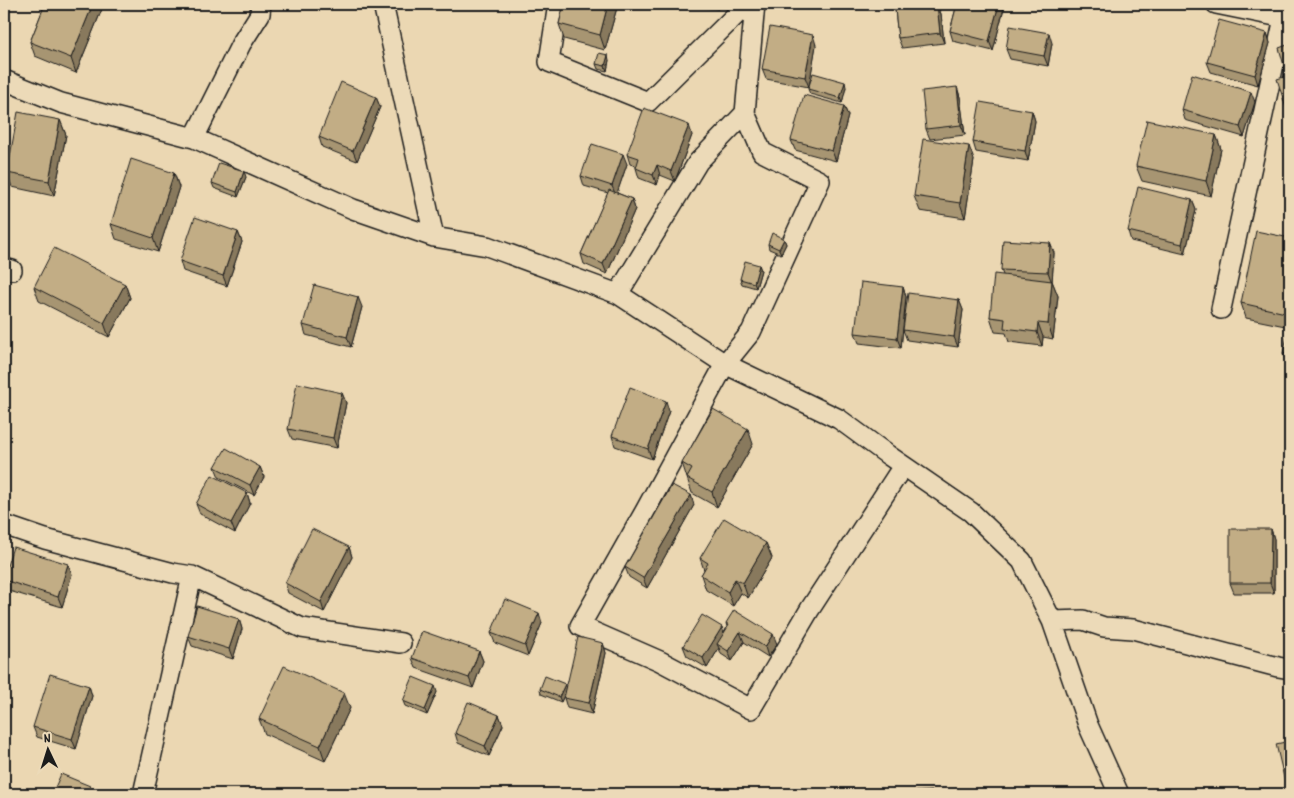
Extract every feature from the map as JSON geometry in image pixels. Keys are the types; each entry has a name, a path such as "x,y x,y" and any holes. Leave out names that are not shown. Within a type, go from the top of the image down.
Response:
{"street":[{"path":"194,138 241,44 260,14 261,4"},
{"path":"383,4 434,237"},
{"path":"558,4 549,62 648,102 747,4"},
{"path":"755,4 744,113 762,152 820,181 751,332 726,364 580,626 660,661 751,709 810,609 903,466"},
{"path":"1216,4 1287,19 1221,309"},
{"path":"4,80 61,103 194,138 353,209 434,237 487,246 618,294 726,364 839,419 903,466 971,512 1022,561 1052,621 1088,725 1118,794"},
{"path":"618,294 698,162 744,113"},
{"path":"4,525 63,544 173,573 192,576 302,628 401,643"},
{"path":"143,794 192,576"},
{"path":"1052,621 1083,620 1104,627 1133,630 1290,669"}],"building":[{"path":"45,4 93,4 71,58 30,42"},
{"path":"564,4 608,4 600,35 559,24"},
{"path":"937,4 940,33 898,38 895,9"},
{"path":"957,4 999,4 989,41 950,31"},
{"path":"1219,20 1267,33 1255,75 1207,62"},
{"path":"1010,26 1049,33 1044,56 1006,49"},
{"path":"770,27 813,35 805,77 762,69"},
{"path":"1290,44 1290,110 1287,111 1277,79 1287,76 1279,48"},
{"path":"599,53 608,55 605,66 596,64"},
{"path":"813,73 845,82 840,98 808,89"},
{"path":"1192,74 1251,92 1240,127 1182,110"},
{"path":"341,82 376,97 353,151 319,137"},
{"path":"957,87 961,125 926,129 922,91"},
{"path":"804,95 844,106 832,151 791,140"},
{"path":"980,102 1032,111 1025,151 973,142"},
{"path":"644,108 689,125 671,171 657,165 653,175 636,168 639,158 627,154"},
{"path":"18,112 60,120 49,181 7,173"},
{"path":"1147,120 1216,135 1206,181 1136,166"},
{"path":"923,139 969,146 960,203 914,196"},
{"path":"592,144 623,154 612,186 581,176"},
{"path":"131,159 174,173 153,238 111,224"},
{"path":"219,163 244,171 237,192 212,183"},
{"path":"1138,187 1192,200 1182,244 1128,231"},
{"path":"609,190 632,199 603,264 581,254"},
{"path":"195,217 238,232 223,276 180,261"},
{"path":"1256,231 1290,238 1290,314 1241,303"},
{"path":"772,233 784,239 779,249 768,244"},
{"path":"1003,240 1050,243 1048,272 1001,270"},
{"path":"54,248 125,284 104,323 34,287"},
{"path":"745,261 759,265 754,283 740,279"},
{"path":"994,274 1052,281 1048,324 1038,323 1037,332 1004,328 1005,319 990,317"},
{"path":"861,282 903,287 897,338 855,333"},
{"path":"314,285 358,297 347,337 303,325"},
{"path":"908,293 959,300 954,337 903,330"},
{"path":"1290,325 1290,355 1283,353"},
{"path":"297,383 342,393 333,438 288,429"},
{"path":"630,387 666,401 648,449 612,436"},
{"path":"713,409 748,429 712,492 687,478 692,469 682,463"},
{"path":"226,448 260,467 250,485 215,467"},
{"path":"212,475 247,493 231,523 196,504"},
{"path":"672,485 691,495 643,578 625,567"},
{"path":"724,518 766,543 743,583 735,579 728,592 701,575 708,563 700,558"},
{"path":"312,529 349,547 321,602 285,583"},
{"path":"1230,529 1271,529 1270,583 1230,583"},
{"path":"13,547 68,564 58,597 4,580"},
{"path":"505,599 539,613 525,646 491,633"},
{"path":"197,606 239,619 229,649 188,636"},
{"path":"734,610 773,634 765,647 740,632 728,651 717,644 729,625 726,623"},
{"path":"702,615 722,627 703,658 683,646"},
{"path":"422,631 479,651 469,678 412,658"},
{"path":"578,637 603,643 589,703 564,698"},
{"path":"284,666 344,693 320,746 259,719"},
{"path":"50,674 89,686 72,739 33,727"},
{"path":"545,676 565,684 559,697 540,689"},
{"path":"413,677 435,686 425,710 403,701"},
{"path":"468,702 499,715 485,746 455,733"},
{"path":"1290,741 1290,780 1285,782 1276,744"},
{"path":"61,774 90,786 87,794 58,794 53,792"},
{"path":"932,791 933,794 884,794 884,793"}]}
